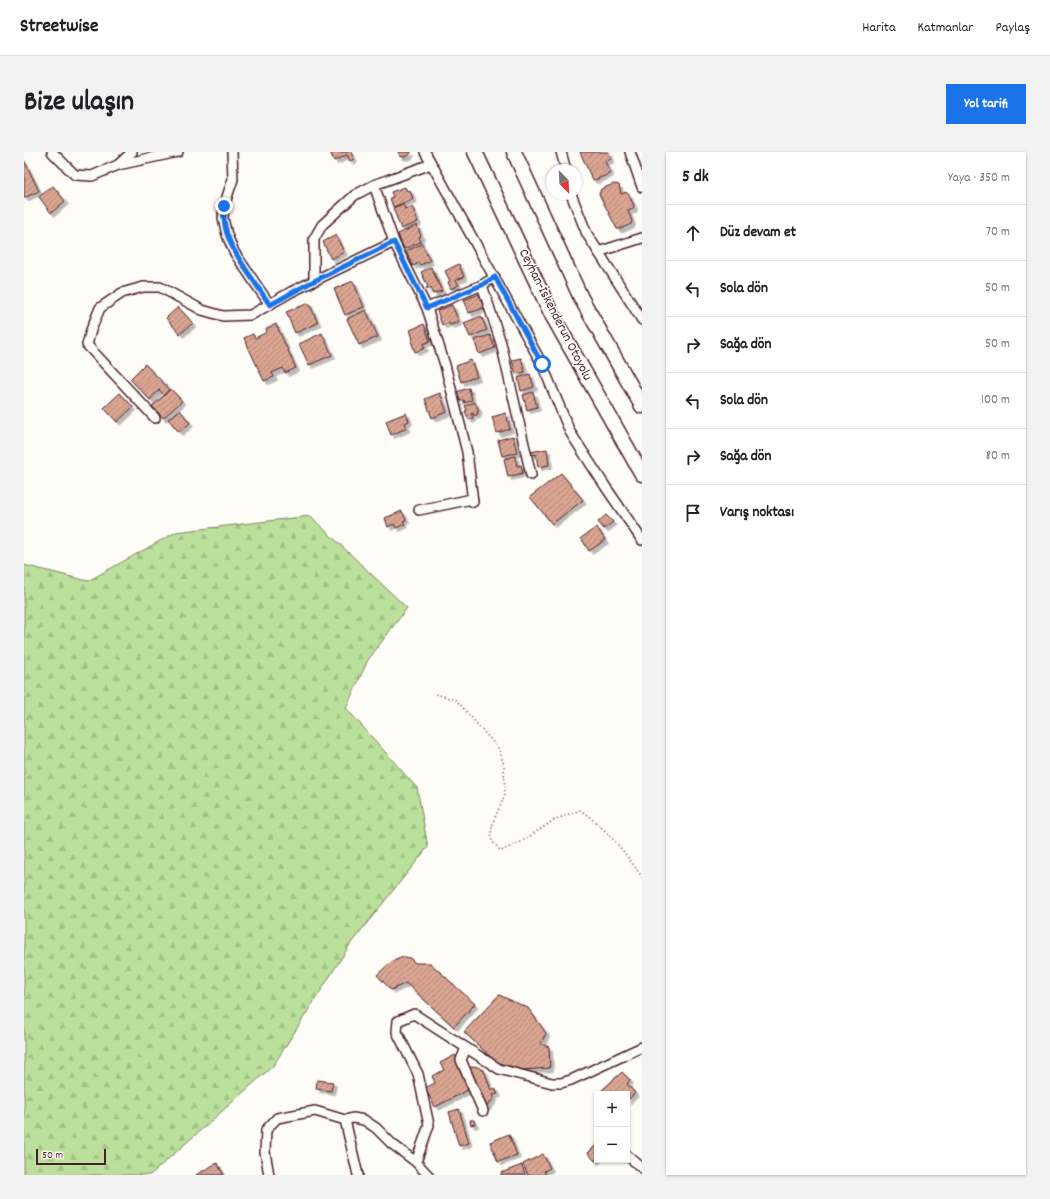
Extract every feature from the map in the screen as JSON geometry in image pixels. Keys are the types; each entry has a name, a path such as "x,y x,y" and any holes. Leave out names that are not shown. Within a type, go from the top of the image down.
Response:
{"highway":[{"name":"Ceyhan-İskenderun Otoyolu","path":"475,152 552,315 642,474"},
{"path":"514,152 581,298 642,406"}],"street":[{"path":"52,152 75,175 92,176 118,165 178,152"},
{"path":"118,165 132,152"},
{"path":"232,152 233,179 224,206 224,224 234,252 270,305"},
{"path":"425,152 542,364 570,432 642,540"},
{"path":"561,152 564,164"},
{"path":"630,152 642,187"},
{"path":"314,280 314,239 322,225 355,195 374,185 431,164"},
{"path":"374,185 394,242 427,308 467,452 473,501 420,510"},
{"path":"574,200 587,234 642,320"},
{"path":"598,252 642,238"},
{"path":"155,418 87,345 100,308 122,293 143,286 160,287 202,310 223,316 251,316 314,280 394,242"},
{"path":"427,308 482,285 495,277"},
{"path":"482,285 501,343 531,475"},
{"path":"416,1162 429,1125 418,1074 397,1032 398,1021 414,1014 499,1069 552,1083 561,1083 594,1071 642,1047"},
{"path":"466,1048 461,1060 483,1111"},
{"path":"269,1175 265,1152 266,1130 277,1118 316,1111 346,1120 353,1118 364,1120 376,1128 392,1144 416,1162 428,1175"},
{"path":"346,1120 358,1175"},
{"path":"630,1158 642,1168"}],"path":[{"path":"436,694 456,700 499,749 504,765 505,795 493,822 491,834 492,841 501,851 521,842 554,820 580,810 600,827 627,856 642,877"}],"green space":[{"path":"310,516 407,608 368,660 346,708 417,788 428,847 351,943 273,1066 150,1175 24,1175 24,565 88,581 176,532"}],"building":[{"path":"330,152 351,152 354,159 350,161 347,155 334,161"},
{"path":"398,152 411,153 405,157 400,156"},
{"path":"580,152 609,152 611,159 605,162 610,171 609,174 595,180 592,179"},
{"path":"24,160 39,191 24,198"},
{"path":"614,184 619,185 621,194 626,192 629,195 634,206 633,209 628,211 632,221 631,224 620,229 617,229 599,194 601,189"},
{"path":"53,186 65,201 51,213 39,197"},
{"path":"405,187 407,191 410,190 413,199 393,207 390,198 393,197 391,192"},
{"path":"403,204 405,209 412,206 418,222 401,229 393,208"},
{"path":"417,225 421,236 419,237 421,242 404,249 398,234"},
{"path":"336,235 344,252 331,259 323,242"},
{"path":"422,244 430,261 413,266 406,251"},
{"path":"459,264 464,277 456,280 459,285 451,289 448,282 450,281 445,271"},
{"path":"431,267 442,291 433,294 431,288 427,290 426,288 428,287 421,272"},
{"path":"353,281 364,307 345,315 334,289"},
{"path":"479,294 484,308 469,313 464,300"},
{"path":"309,303 318,323 295,333 286,312"},
{"path":"452,305 459,322 450,325 449,323 442,325 437,311"},
{"path":"178,307 193,323 180,334 166,318"},
{"path":"366,310 378,337 359,345 347,319"},
{"path":"481,316 487,330 470,337 464,323"},
{"path":"276,324 296,368 285,373 283,368 272,373 274,377 264,381 244,338 253,334 255,338 267,332 266,329"},
{"path":"424,324 430,341 423,344 425,348 415,352 411,341 413,339 410,330"},
{"path":"322,333 332,355 309,365 299,344"},
{"path":"490,335 495,348 479,354 474,340"},
{"path":"521,358 525,372 516,374 512,360"},
{"path":"471,360 477,377 461,382 456,366"},
{"path":"145,364 169,389 164,395 159,390 150,400 130,379"},
{"path":"530,374 534,387 521,391 518,378"},
{"path":"469,388 472,400 465,403 464,400 460,401 456,392"},
{"path":"171,389 182,401 163,418 152,406"},
{"path":"533,392 537,407 527,410 523,395"},
{"path":"120,393 133,407 117,422 104,408"},
{"path":"440,393 447,412 432,418 425,399"},
{"path":"475,402 479,411 477,411 478,414 474,416 473,413 471,414 473,418 469,420 465,411 467,410 465,406"},
{"path":"180,410 190,423 179,432 168,419"},
{"path":"406,413 409,421 405,423 407,428 391,435 386,421"},
{"path":"506,413 510,429 497,433 492,417"},
{"path":"513,436 517,453 502,456 498,440"},
{"path":"547,449 549,465 538,467 536,454 530,455 530,452"},
{"path":"515,456 517,466 521,465 523,473 508,477 504,459"},
{"path":"561,473 583,500 552,524 530,497"},
{"path":"402,511 406,520 403,521 405,524 396,528 394,524 388,527 385,518"},
{"path":"606,515 613,522 604,529 598,522"},
{"path":"597,527 605,540 589,551 581,538"},
{"path":"403,957 410,958 415,963 430,963 475,1004 454,1027 406,983 391,990 377,975 391,962"},
{"path":"499,995 528,1008 546,1033 541,1044 549,1047 550,1068 522,1070 496,1062 464,1032"},
{"path":"455,1055 472,1088 435,1107 425,1088 435,1083 432,1076 444,1070 440,1063"},
{"path":"475,1066 484,1070 491,1090 495,1088 498,1094 493,1095 494,1098 485,1109 469,1068"},
{"path":"622,1072 630,1080 627,1084 635,1093 630,1098 630,1091 602,1090"},
{"path":"317,1080 333,1082 331,1091 316,1089"},
{"path":"459,1109 469,1143 459,1146 449,1112"},
{"path":"470,1120 474,1120 475,1124 471,1125"},
{"path":"509,1134 517,1155 498,1162 490,1142"},
{"path":"594,1147 594,1160 588,1153"},
{"path":"543,1154 550,1168 544,1171 546,1175 528,1175 523,1164"},
{"path":"217,1163 224,1175 196,1175"},
{"path":"522,1165 525,1175 501,1175 501,1173"}],"route":[{"path":"224,206 223,218 227,235 234,252 270,305 291,292 394,242 427,308 482,285 495,277 542,364"}]}
